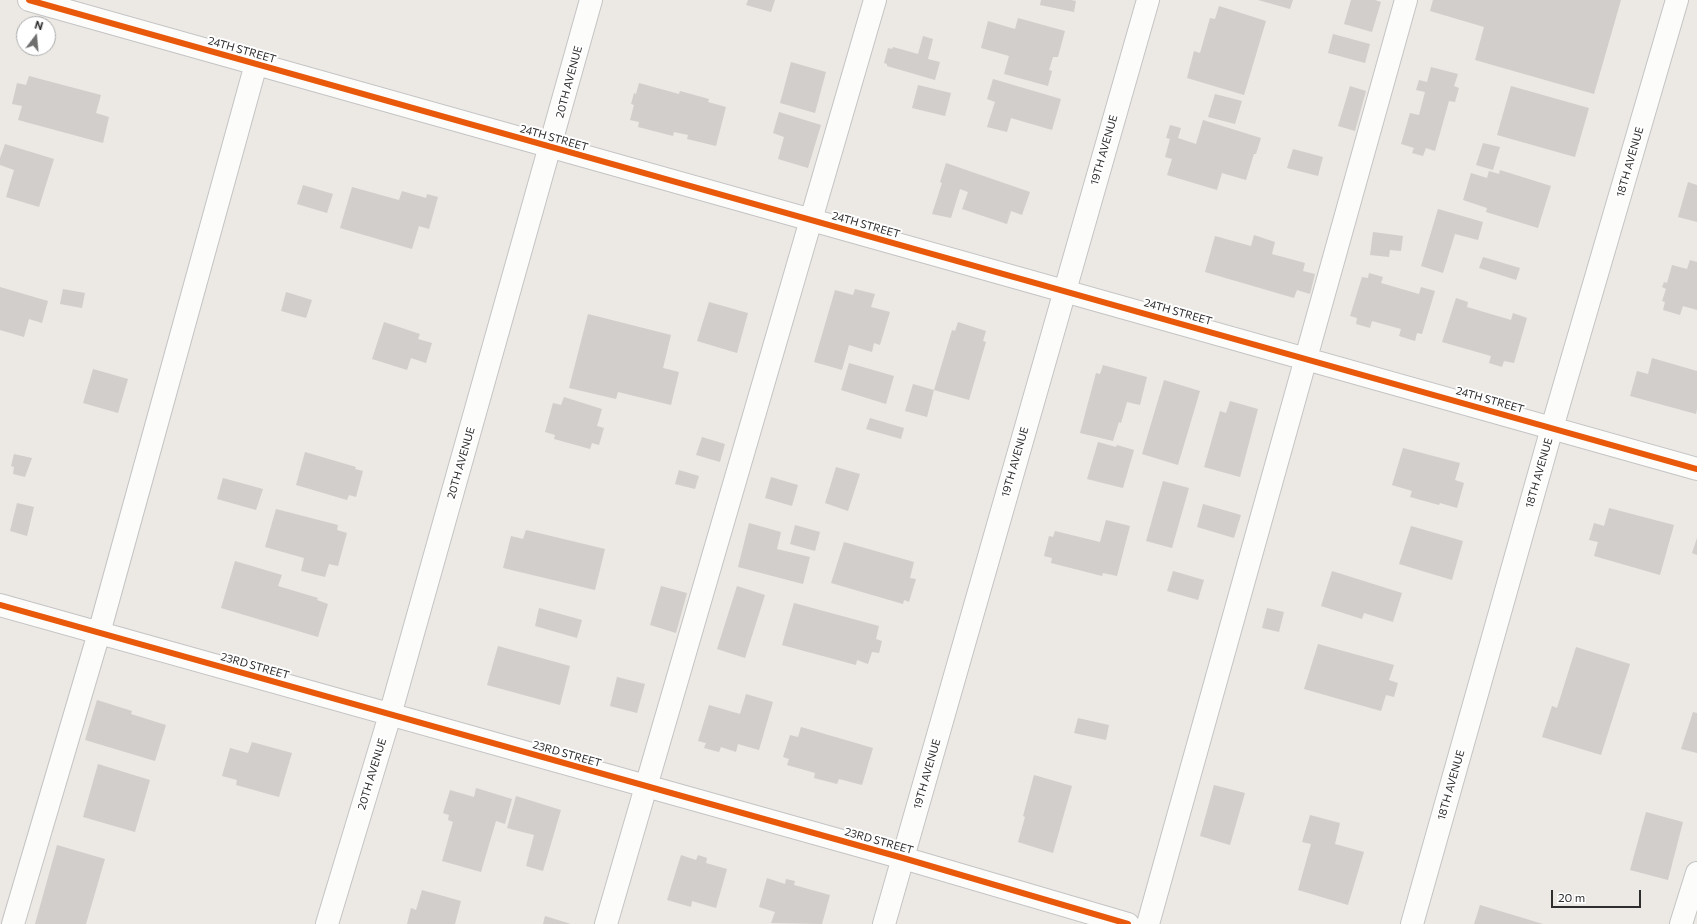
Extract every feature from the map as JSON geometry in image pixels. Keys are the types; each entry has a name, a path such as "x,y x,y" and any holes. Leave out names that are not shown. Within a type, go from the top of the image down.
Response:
{"street":[{"name":"24TH STREET","path":"30,0 1697,469"},
{"name":"20TH AVENUE","path":"327,924 390,715 551,147 591,0"},
{"path":"606,924 875,0"},
{"name":"19TH AVENUE","path":"884,924 1148,0"},
{"path":"1148,924 1406,0"},
{"name":"18TH AVENUE","path":"1412,924 1552,428 1677,0"},
{"path":"13,924 99,632 256,64"},
{"name":"23RD STREET","path":"0,605 903,858 1128,924"},
{"path":"1681,924 1697,873"}],"building":[{"path":"748,0 775,0 771,12 746,5"},
{"path":"1041,0 1076,1 1074,12 1040,5"},
{"path":"1258,0 1293,0 1290,9"},
{"path":"1351,0 1375,0 1381,2 1372,32 1344,24"},
{"path":"1433,0 1621,0 1594,94 1475,60 1484,27 1430,11"},
{"path":"1219,6 1266,21 1244,95 1187,78 1194,51 1200,53 1210,18 1215,19"},
{"path":"1018,18 1065,31 1058,57 1053,57 1049,70 1052,71 1048,86 1004,74 1009,56 981,48 988,21 1015,29"},
{"path":"1333,34 1370,44 1365,63 1328,53"},
{"path":"923,36 933,39 928,59 940,62 935,80 887,66 887,64 884,63 888,48 892,49 893,47 918,54"},
{"path":"791,62 826,72 815,113 780,103"},
{"path":"1431,67 1458,74 1454,86 1459,88 1455,102 1449,101 1435,151 1426,148 1423,156 1412,153 1414,148 1401,144 1410,113 1419,115 1425,92 1416,90 1419,80 1427,82"},
{"path":"29,76 101,95 96,113 109,117 103,143 18,120 22,106 12,104 17,83 26,85"},
{"path":"993,79 1061,99 1052,130 1011,118 1007,132 987,127 995,102 987,99"},
{"path":"639,83 679,94 680,91 709,99 708,102 726,107 716,146 687,139 688,135 674,132 673,136 638,127 639,122 630,120 634,105 631,104"},
{"path":"918,85 951,93 945,116 912,108"},
{"path":"1350,86 1366,91 1355,131 1338,126"},
{"path":"1511,86 1589,108 1575,157 1497,135"},
{"path":"1215,94 1242,101 1235,124 1208,117"},
{"path":"779,112 821,125 808,168 778,159 784,137 773,133"},
{"path":"1203,120 1261,138 1256,154 1254,154 1246,180 1222,173 1217,190 1167,175 1172,159 1165,157 1170,139 1166,138 1170,125 1181,128 1178,138 1196,144"},
{"path":"1483,143 1500,147 1493,170 1476,165"},
{"path":"5,144 54,159 39,207 6,197 14,170 0,165 0,158"},
{"path":"1293,149 1323,157 1318,176 1287,168"},
{"path":"946,163 1030,192 1022,215 1011,211 1007,224 962,209 968,192 960,189 951,218 932,214 942,183 940,182"},
{"path":"1500,170 1551,186 1538,228 1486,212 1487,208 1463,200 1471,173 1487,178 1489,171 1499,174"},
{"path":"1688,182 1697,185 1697,222 1678,217"},
{"path":"303,185 333,194 327,213 297,204"},
{"path":"352,187 399,200 402,191 426,198 427,194 438,197 429,229 419,226 412,249 340,228"},
{"path":"1438,209 1483,222 1478,240 1455,234 1443,273 1421,266"},
{"path":"1373,232 1403,236 1401,251 1390,250 1389,257 1370,255"},
{"path":"1254,235 1275,242 1272,254 1305,263 1303,271 1315,274 1310,294 1297,290 1294,298 1205,272 1215,236 1251,246"},
{"path":"1483,257 1520,268 1516,280 1479,268"},
{"path":"1690,260 1697,262 1697,310 1683,306 1680,315 1663,310 1665,302 1662,301 1666,289 1662,287 1664,282 1667,283 1672,265 1687,269"},
{"path":"1369,273 1383,277 1381,283 1419,294 1421,287 1435,291 1422,334 1417,333 1415,341 1399,336 1401,329 1372,321 1370,328 1356,324 1357,318 1350,316 1362,277 1368,278"},
{"path":"0,287 48,301 42,323 29,319 24,337 0,330"},
{"path":"63,289 85,293 82,308 60,304"},
{"path":"855,289 875,294 871,307 890,312 880,345 874,343 872,352 849,345 842,370 814,362 835,290 853,295"},
{"path":"286,292 312,300 306,318 281,311"},
{"path":"1456,298 1468,302 1467,307 1511,320 1513,313 1527,318 1514,363 1504,361 1502,367 1489,363 1491,356 1442,342"},
{"path":"709,302 748,313 737,353 697,341"},
{"path":"588,314 671,335 663,368 679,372 671,405 618,392 616,399 569,388"},
{"path":"384,322 420,334 418,339 432,343 426,363 411,358 407,370 372,359"},
{"path":"958,322 986,331 983,341 986,342 969,400 934,390 952,330 955,331"},
{"path":"1652,358 1697,371 1696,414 1630,396 1637,371 1648,374"},
{"path":"849,363 894,376 886,404 841,390"},
{"path":"1103,365 1147,377 1140,405 1127,402 1121,423 1119,422 1113,441 1080,433 1096,373 1100,374"},
{"path":"93,369 128,379 118,413 83,403"},
{"path":"1164,380 1200,391 1178,465 1142,454"},
{"path":"913,384 934,390 927,417 905,411"},
{"path":"564,397 602,409 597,426 604,428 599,445 592,443 590,449 554,439 555,435 545,432 553,403 561,405"},
{"path":"1230,401 1258,409 1240,477 1204,467 1220,411 1226,413"},
{"path":"870,418 904,428 901,439 866,429"},
{"path":"702,437 725,444 720,462 696,455"},
{"path":"1098,442 1134,450 1123,488 1087,479"},
{"path":"1403,448 1460,463 1455,480 1464,483 1457,508 1410,497 1412,491 1392,485"},
{"path":"305,452 356,467 355,469 363,471 356,497 349,495 347,500 296,485"},
{"path":"14,454 32,458 25,477 13,474 14,467 11,466"},
{"path":"836,467 860,474 848,511 825,503"},
{"path":"679,470 699,476 695,489 675,484"},
{"path":"771,477 798,485 792,506 765,498"},
{"path":"223,478 263,489 256,510 217,499"},
{"path":"1163,481 1189,488 1172,548 1146,541"},
{"path":"17,503 34,507 27,536 10,531"},
{"path":"1203,504 1241,515 1234,538 1197,527"},
{"path":"1609,508 1674,525 1660,575 1594,556 1598,542 1589,540 1594,523 1604,526"},
{"path":"276,509 338,525 337,530 347,533 338,566 329,564 325,577 301,571 304,558 265,547"},
{"path":"1106,520 1130,526 1117,576 1103,573 1102,576 1051,563 1052,558 1044,556 1049,536 1053,537 1055,531 1100,542"},
{"path":"749,523 781,532 777,549 810,557 803,584 738,567"},
{"path":"795,525 820,532 815,551 790,544"},
{"path":"1411,526 1463,541 1452,580 1399,564"},
{"path":"526,530 605,549 595,590 503,568 511,536 523,539"},
{"path":"1697,538 1697,555 1692,553"},
{"path":"844,542 914,562 910,578 916,579 909,602 904,600 903,604 831,583"},
{"path":"235,561 282,575 278,586 318,598 317,600 328,604 318,637 221,608"},
{"path":"1173,571 1204,580 1198,600 1167,591"},
{"path":"1332,571 1402,593 1393,622 1364,613 1362,619 1321,606"},
{"path":"661,586 687,593 676,633 650,625"},
{"path":"737,586 765,595 745,658 717,649"},
{"path":"794,603 879,626 876,639 882,641 879,653 872,652 868,664 857,660 856,665 782,645"},
{"path":"539,608 582,620 577,638 535,626"},
{"path":"1267,608 1284,612 1279,632 1262,628"},
{"path":"1318,644 1394,665 1389,680 1398,683 1394,697 1386,695 1381,711 1304,689"},
{"path":"498,646 570,666 560,705 487,685"},
{"path":"1576,647 1630,664 1601,755 1542,737 1552,706 1557,708"},
{"path":"617,677 645,684 637,713 610,706"},
{"path":"746,694 773,702 759,750 738,744 736,752 721,747 719,752 704,748 706,743 698,741 709,705 740,714"},
{"path":"97,700 132,711 131,714 166,725 155,761 85,740"},
{"path":"1693,712 1697,713 1697,753 1681,749"},
{"path":"1078,718 1109,725 1106,740 1074,733"},
{"path":"801,727 873,748 862,785 839,779 837,784 814,778 815,773 787,765 789,759 783,757 790,735 798,737"},
{"path":"252,742 292,753 279,797 236,785 237,780 222,776 230,748 248,753"},
{"path":"98,764 150,780 135,832 83,817"},
{"path":"1034,775 1072,786 1053,853 1018,842"},
{"path":"1214,785 1245,793 1230,845 1200,836"},
{"path":"476,788 512,799 505,824 496,821 481,872 442,861 453,822 448,820 449,815 443,813 450,790 474,797"},
{"path":"516,796 561,810 543,871 526,866 534,835 507,828"},
{"path":"1646,812 1683,822 1668,880 1630,870"},
{"path":"1310,815 1340,823 1335,844 1364,852 1348,905 1298,890 1311,844 1302,842"},
{"path":"57,845 105,859 86,924 35,924"},
{"path":"681,855 696,860 698,855 707,858 706,863 727,869 716,908 692,901 691,907 667,900"},
{"path":"767,878 785,884 786,879 795,881 794,885 830,895 822,924 771,923 775,912 759,907"},
{"path":"422,890 461,901 455,924 407,924 411,908 416,910"},
{"path":"1480,905 1543,924 1474,924"},
{"path":"545,916 571,924 543,924"}],"cycle path":[{"path":"29,0 1697,469"},
{"path":"0,605 903,858 1128,924"}]}
